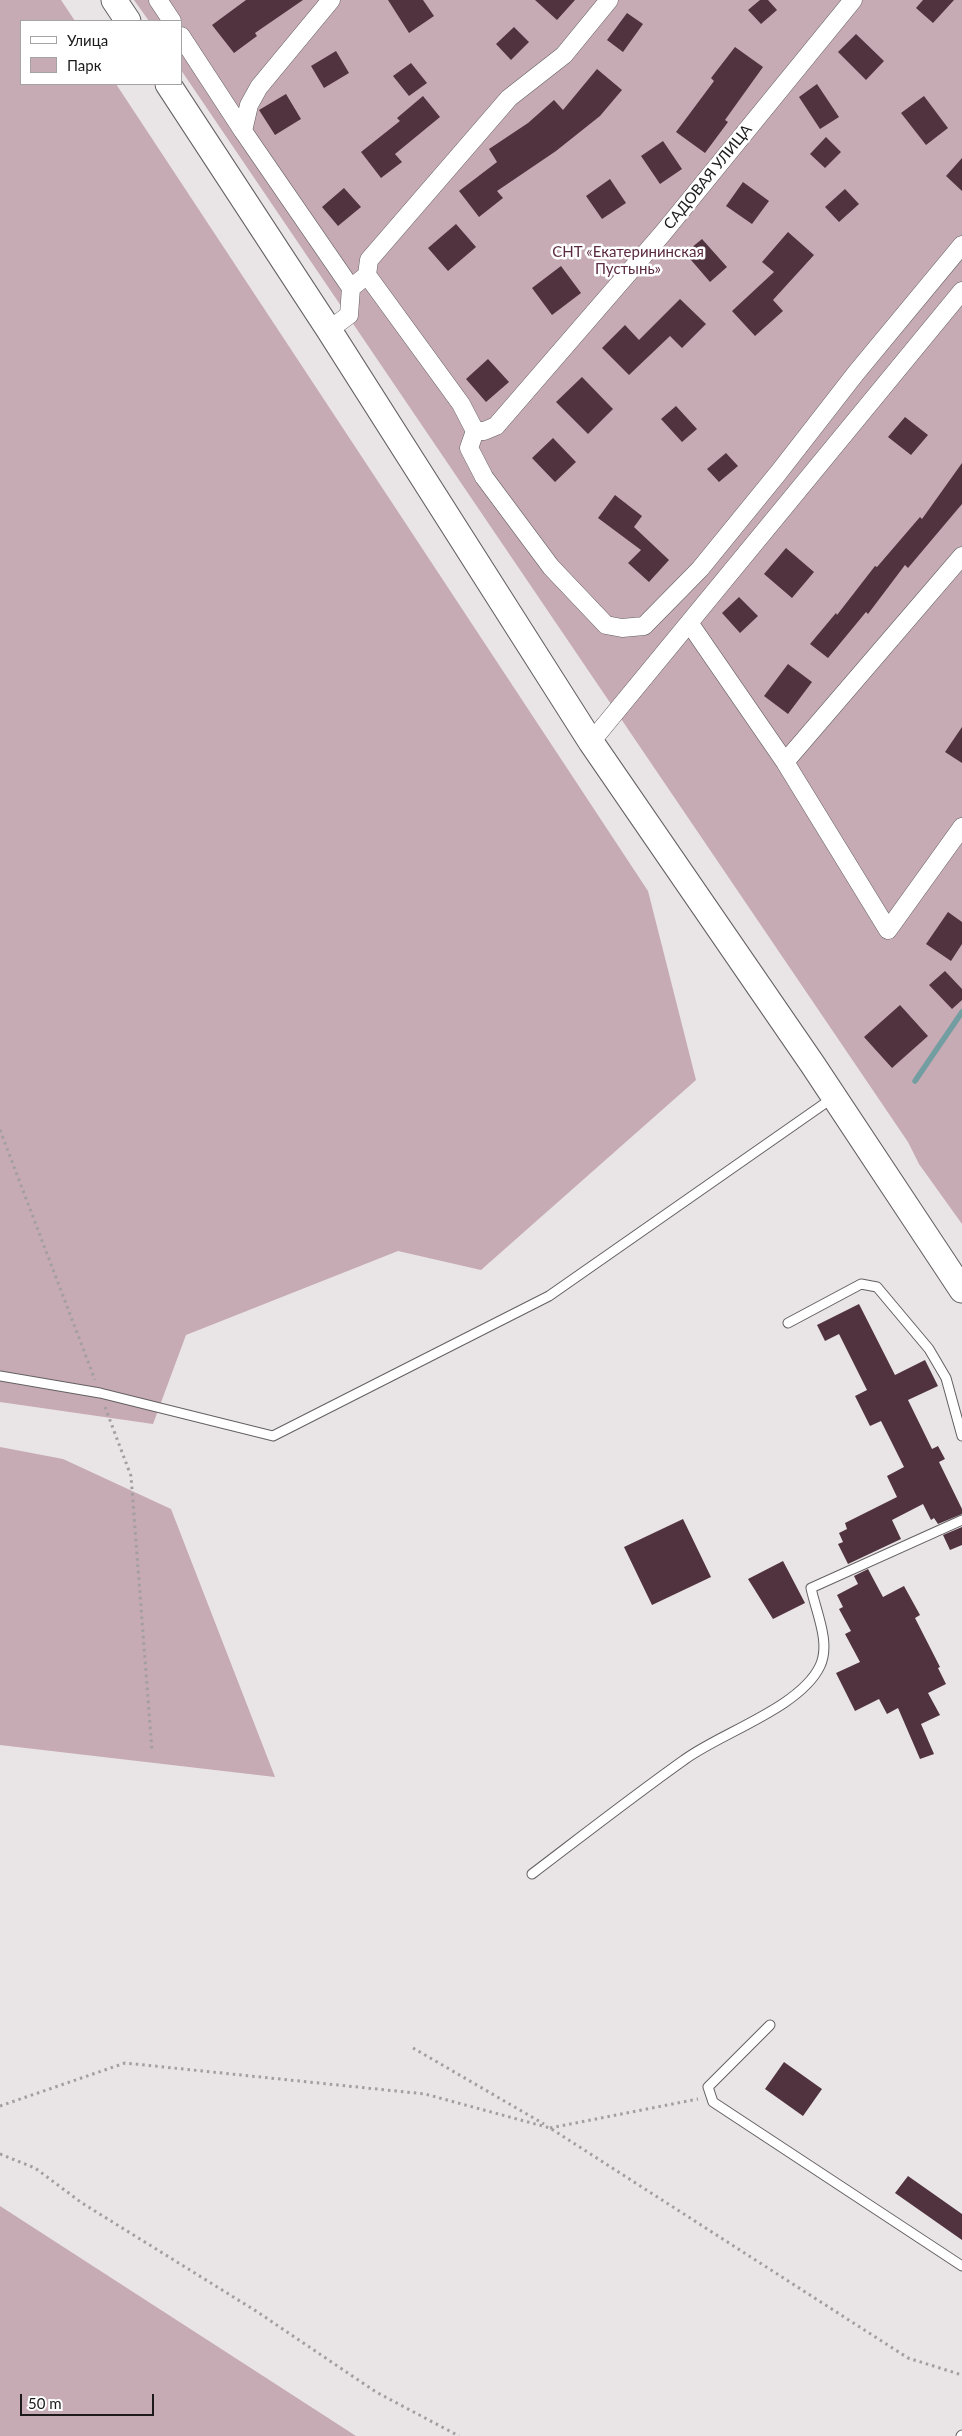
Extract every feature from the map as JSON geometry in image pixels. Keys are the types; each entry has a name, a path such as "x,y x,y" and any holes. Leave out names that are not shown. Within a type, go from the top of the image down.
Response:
{"main road":[{"path":"114,0 127,20"},
{"path":"169,85 329,330 591,742 834,1097 962,1290"}],"street":[{"path":"158,0 171,20"},
{"path":"243,131 250,105 259,87 331,0"},
{"path":"351,288 367,275 369,260 509,98 564,55 609,0"},
{"name":"САДОВАЯ УЛИЦА","path":"475,431 484,431 496,426 663,233 853,0"},
{"path":"182,38 243,131 351,288 349,314 329,330"},
{"path":"367,275 456,396 475,431 469,448 484,477 551,567 606,625 622,628 644,626 700,569 856,373 962,245"},
{"path":"591,742 962,291"},
{"path":"784,762 962,556"},
{"path":"690,624 784,762 888,930 962,827"}],"lane":[{"path":"0,1376 100,1393 273,1436 549,1296 834,1097"},
{"path":"788,1323 862,1284 876,1287 929,1349 946,1378 962,1436"},
{"path":"532,1874 686,1758 767,1714 808,1683 820,1666 825,1648 811,1588 962,1520"},
{"path":"770,2025 708,2087 713,2102 962,2266"}],"path":[{"path":"0,1130 131,1476 152,1750"},
{"path":"413,2048 550,2128 908,2358 962,2375"},
{"path":"0,2106 125,2063 424,2094 550,2128 711,2096"},
{"path":"0,2154 35,2168 82,2202 256,2311 376,2392 458,2436"}],"green space":[{"path":"0,0 61,0 74,20 20,20 20,85 117,85 648,891 696,1080 481,1270 398,1251 186,1335 153,1424 0,1402"},
{"name":"СНТ «Екатерининская Пустынь»","path":"134,0 962,0 962,1224 919,1164 908,1142 182,71 182,20 148,20"},
{"path":"0,1447 63,1459 171,1509 275,1777 0,1745"},
{"path":"0,2206 356,2436 0,2436"}],"building":[{"path":"246,0 303,0 255,33 257,36 234,53 212,25"},
{"path":"388,0 423,0 434,16 409,33"},
{"path":"535,0 575,0 557,20"},
{"path":"760,0 768,0 777,10 761,24 748,10"},
{"path":"923,0 954,0 933,23 916,8"},
{"path":"627,13 643,24 623,52 607,40"},
{"path":"514,27 529,42 511,60 496,44"},
{"path":"856,34 884,61 866,80 838,52"},
{"path":"735,47 763,67 725,120 728,122 705,153 676,132 714,81 711,78"},
{"path":"336,51 349,73 324,88 311,66"},
{"path":"411,63 427,83 409,96 393,76"},
{"path":"597,69 622,90 600,116 556,151 497,191 503,198 479,217 459,191 497,162 489,149 528,123 554,100 563,110"},
{"path":"817,84 839,117 820,129 799,97"},
{"path":"286,94 301,119 275,135 259,110"},
{"path":"423,96 440,117 395,154 402,162 381,178 361,152 400,121 397,118"},
{"path":"924,96 948,128 926,145 901,113"},
{"path":"826,137 841,152 825,168 810,154"},
{"path":"663,141 682,169 660,184 641,156"},
{"path":"962,158 962,191 946,176"},
{"path":"610,179 626,203 602,219 586,196"},
{"path":"743,182 769,201 752,224 726,206"},
{"path":"344,188 361,207 338,226 322,207"},
{"path":"845,189 859,204 839,222 825,207"},
{"path":"456,224 476,247 448,271 428,248"},
{"path":"788,232 814,255 773,300 783,311 755,336 732,311 774,272 762,262"},
{"path":"702,239 727,267 710,282 685,253"},
{"path":"561,266 581,293 552,315 532,288"},
{"path":"680,299 706,324 682,348 670,336 629,375 602,348 625,325 639,340"},
{"path":"488,359 509,382 486,402 466,379"},
{"path":"582,377 613,409 588,434 556,402"},
{"path":"676,406 697,429 682,442 661,419"},
{"path":"905,417 928,435 911,455 888,437"},
{"path":"553,438 576,462 555,482 532,458"},
{"path":"726,453 738,466 719,482 707,469"},
{"path":"962,463 962,504 908,568 905,565 868,614 866,612 828,658 810,644 836,613 837,615 875,566 877,567 920,517 922,519"},
{"path":"615,495 642,516 634,527 669,560 649,582 628,563 641,550 598,518"},
{"path":"786,548 814,572 792,598 764,574"},
{"path":"739,597 758,616 740,633 722,613"},
{"path":"788,664 812,682 788,714 764,696"},
{"path":"962,727 962,763 945,752"},
{"path":"948,912 962,922 962,944 951,961 926,944"},
{"path":"945,971 962,989 962,1000 952,1009 929,985"},
{"path":"900,1005 928,1036 892,1068 864,1037"},
{"path":"859,1304 895,1375 925,1360 938,1386 908,1400 932,1449 938,1446 945,1459 939,1462 962,1509 962,1514 938,1524 934,1518 931,1520 923,1504 892,1520 901,1539 848,1564 838,1544 843,1542 839,1533 847,1529 845,1523 897,1497 887,1476 904,1467 881,1421 870,1426 855,1396 867,1390 839,1334 825,1341 817,1325"},
{"path":"683,1519 711,1577 652,1605 624,1547"},
{"path":"962,1527 962,1545 950,1550 943,1535"},
{"path":"783,1561 805,1603 773,1619 748,1579"},
{"path":"868,1569 883,1597 904,1586 920,1615 915,1618 940,1667 938,1668 946,1684 928,1693 940,1715 921,1724 934,1754 920,1759 898,1708 887,1714 879,1699 855,1711 836,1673 860,1662 845,1634 851,1631 839,1609 843,1607 837,1595 858,1584 854,1576"},
{"path":"784,2062 822,2089 803,2116 765,2089"},
{"path":"908,2176 962,2214 962,2240 895,2193"}],"waterway":[{"path":"915,1081 962,1012"}]}
